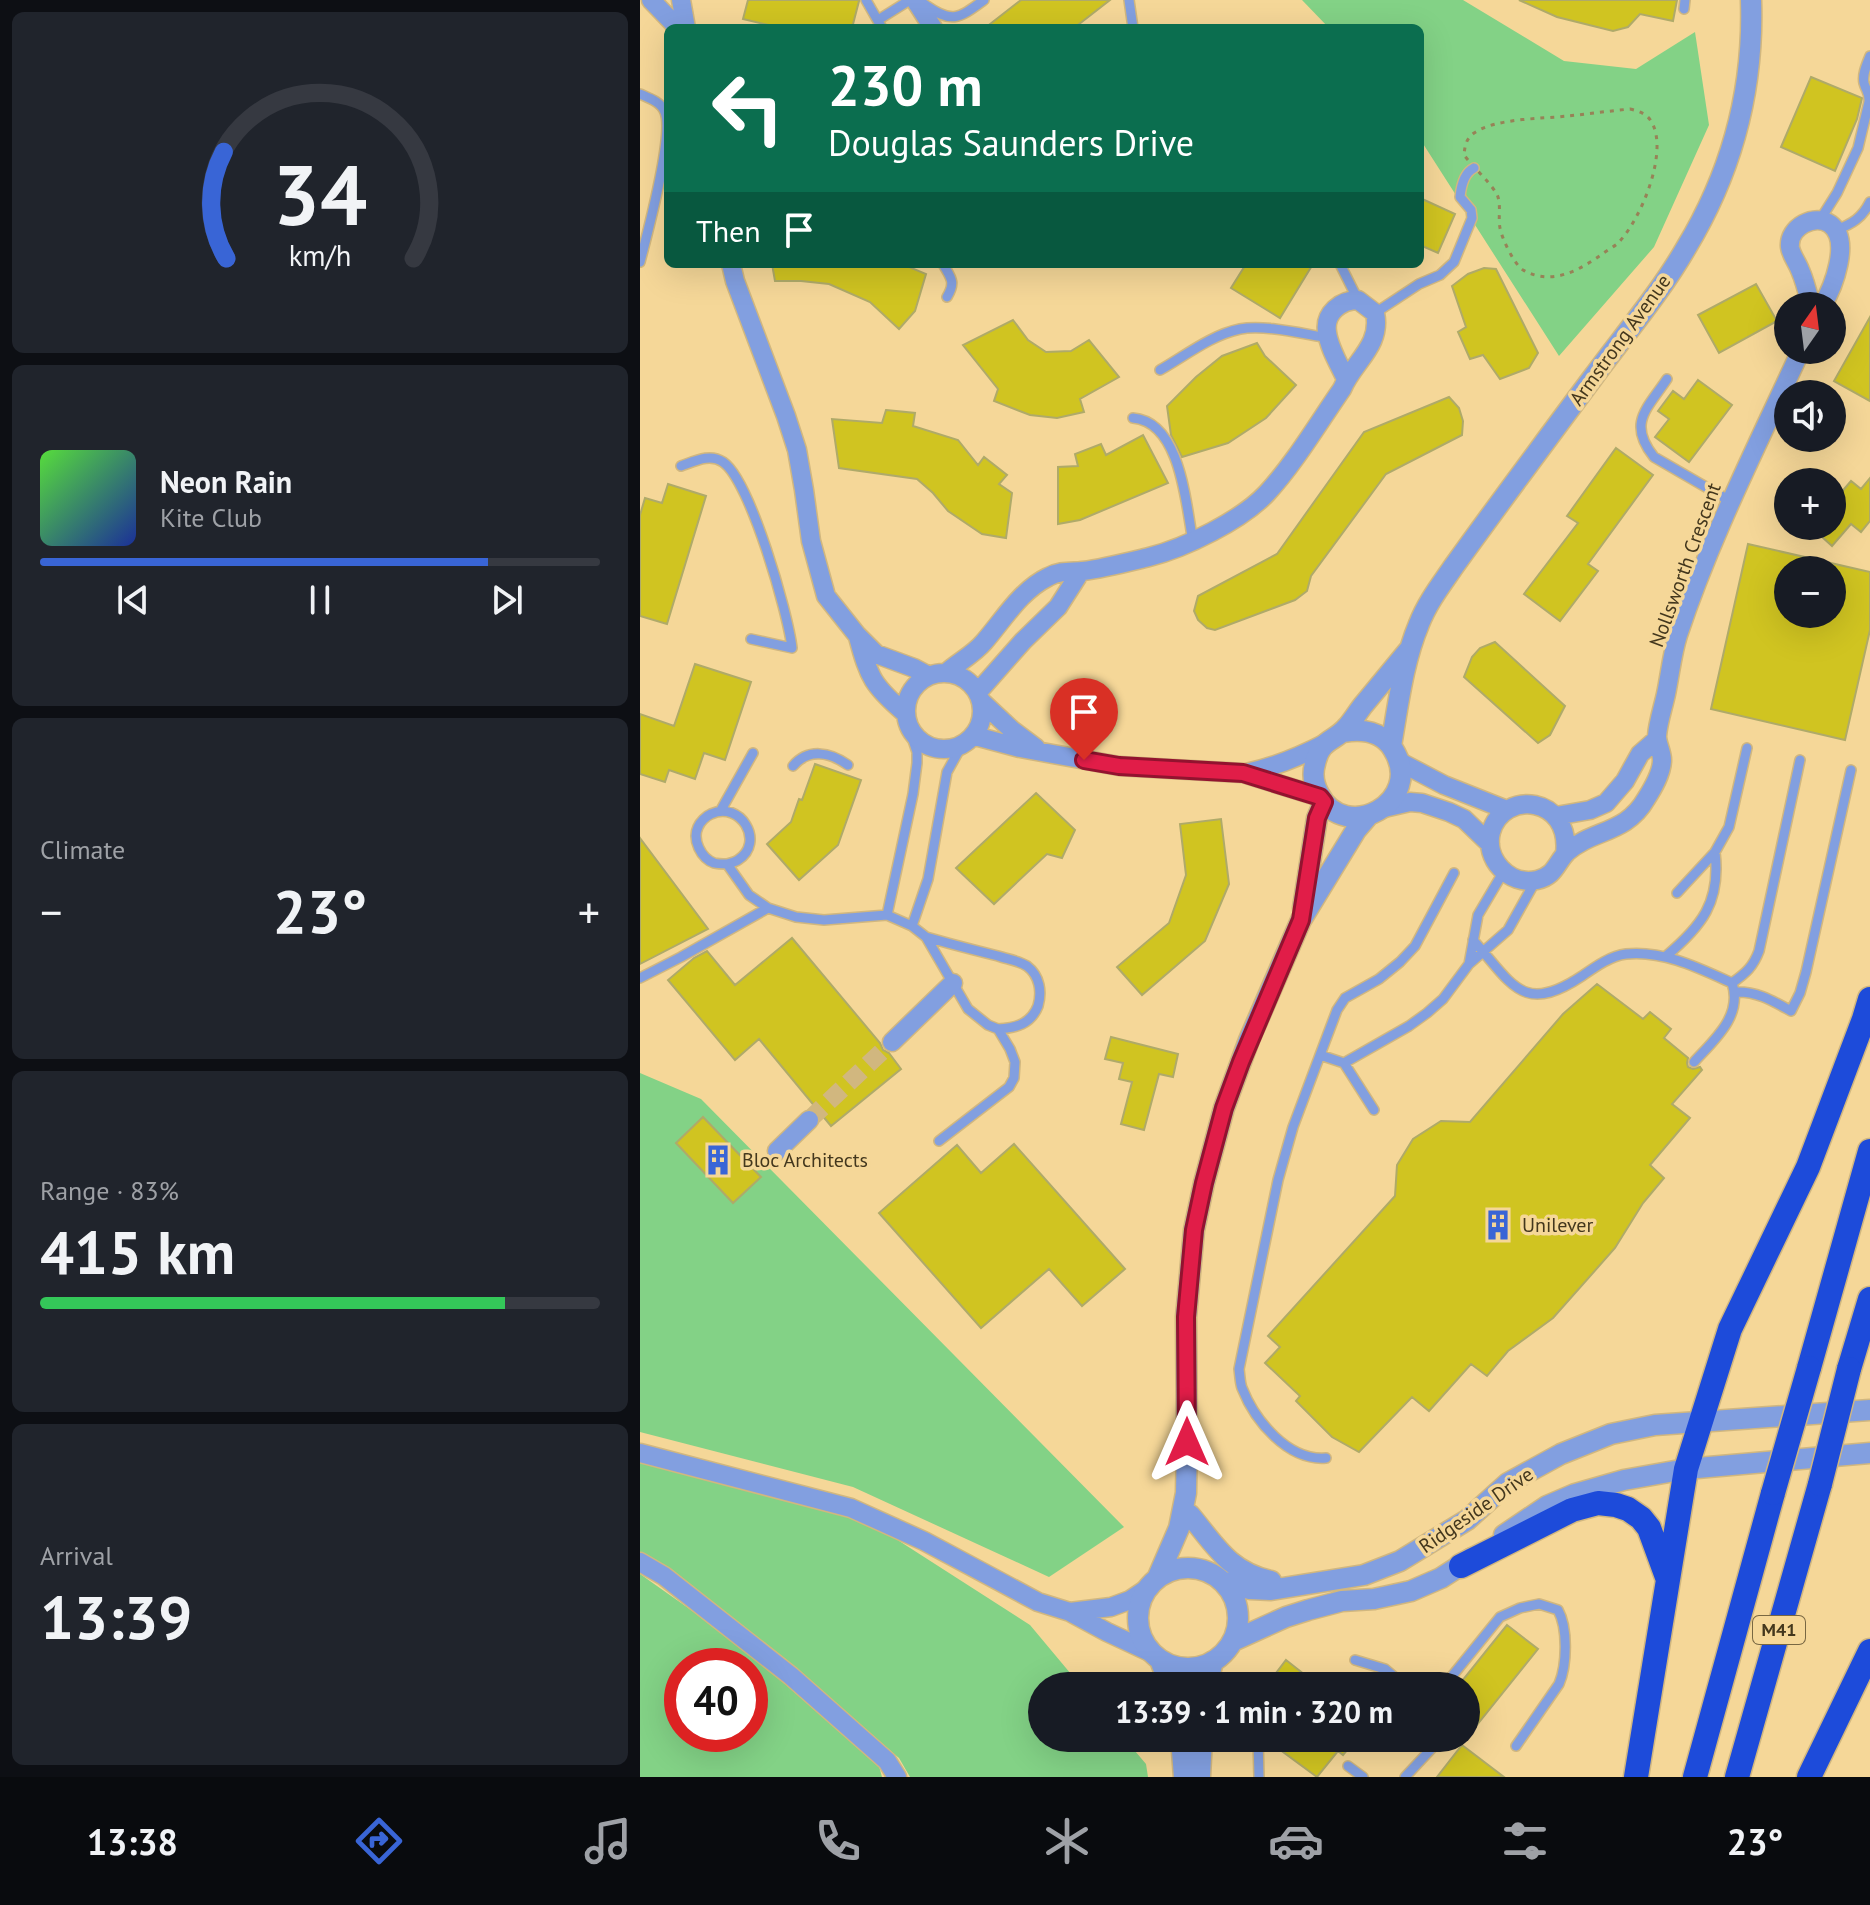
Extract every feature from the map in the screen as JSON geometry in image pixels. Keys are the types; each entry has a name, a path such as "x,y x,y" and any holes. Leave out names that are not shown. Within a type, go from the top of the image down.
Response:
{"highway":[{"path":"1636,1777 1686,1469 1699,1422 1730,1329 1808,1167 1870,999"},
{"name":"M41","path":"1695,1777 1870,1151"},
{"name":"M41","path":"1737,1777 1870,1299"},
{"path":"1461,1566 1572,1510 1598,1503 1628,1509 1641,1518 1649,1528 1668,1580"},
{"path":"1809,1777 1870,1651"}],"street":[{"path":"651,0 674,24"},
{"path":"681,0 685,24"},
{"path":"914,0 930,24"},
{"name":"Armstrong Avenue","path":"1396,754 1411,648 1429,604 1686,250 1719,185 1741,117 1750,56 1751,0"},
{"path":"1807,292 1789,245 1800,225 1811,220 1828,225 1840,240 1841,252 1828,292"},
{"path":"732,268 797,450 811,541 826,596 876,654 914,668 958,676 969,682 1012,730 1042,752"},
{"path":"908,721 906,702 919,682 983,644 1011,607 1048,576 1151,556 1193,542 1252,508 1266,495 1373,341 1377,322 1375,313 1358,300 1342,302 1334,308 1327,324 1326,331 1346,379"},
{"name":"Nollsworth Crescent","path":"1565,854 1584,841 1624,823 1644,803 1658,776 1662,761 1657,739 1677,638 1730,501 1794,364"},
{"path":"967,741 979,727 982,715 980,697 1023,641 1058,607 1081,571"},
{"path":"857,635 867,673 908,721 919,740 932,747 948,749 979,737 1119,766 1243,773 1289,761 1344,732 1370,731 1382,737 1396,754 1444,785 1507,810"},
{"name":"Armstrong Avenue","path":"1344,732 1411,648"},
{"path":"1556,816 1590,810 1606,803 1625,781 1640,754 1657,739"},
{"path":"1301,920 1322,800 1313,775 1319,752 1326,743"},
{"path":"640,1453 851,1508 924,1541 1038,1602 1070,1612 1173,1665 1200,1667 1224,1653 1237,1629 1237,1604 1195,1537 1186,1493 1186,1317 1194,1230 1224,1108 1249,1040 1301,920 1356,830 1393,799 1401,775 1396,754"},
{"path":"1243,773 1322,800 1341,814 1355,817 1410,802 1422,803 1464,819 1490,844"},
{"path":"1533,804 1546,808 1564,827 1567,840 1565,854 1559,866 1549,875 1523,881 1504,871 1493,857 1491,831 1497,819 1507,810 1533,804"},
{"path":"892,1042 953,983"},
{"path":"777,1151 809,1120"},
{"name":"Ridgeside Drive","path":"1218,1577 1250,1589 1271,1590 1364,1575 1400,1561 1467,1520 1508,1483 1561,1454 1611,1434 1655,1425 1870,1410"},
{"name":"Ridgeside Drive","path":"1233,1641 1308,1610 1342,1601 1374,1599 1411,1591 1461,1566 1518,1524 1547,1506 1575,1494 1624,1480 1686,1469 1870,1453"},
{"path":"1163,1672 1156,1656 1142,1640 1138,1613 1141,1600 1153,1583 1179,1528 1186,1493"},
{"path":"1190,1515 1233,1565 1264,1580 1296,1586"},
{"path":"640,1562 664,1576 791,1676 887,1761 897,1777"},
{"path":"1070,1612 1111,1607 1130,1600 1170,1572 1184,1568 1218,1577"},
{"path":"1210,1672 1213,1661"},
{"path":"1182,1752 1184,1777"},
{"path":"1200,1777 1201,1752"}],"lane":[{"path":"866,0 880,24 914,0 949,17 960,17 984,0"},
{"path":"1129,0 1132,24"},
{"path":"1870,56 1863,78 1870,95 1858,148 1837,193 1828,225 1848,225 1861,217 1870,202"},
{"path":"640,94 664,110"},
{"path":"640,262 664,158"},
{"path":"1375,313 1419,284 1440,275 1454,262 1472,218 1471,210 1460,197 1465,178 1474,168"},
{"path":"945,268 952,280 952,289 947,297"},
{"path":"1342,268 1358,300"},
{"path":"1160,370 1215,338 1240,329 1269,329 1329,338"},
{"path":"1667,379 1640,424 1640,435 1645,446 1654,457 1730,501"},
{"path":"1133,418 1138,417 1154,425 1166,439 1181,476 1193,542"},
{"path":"681,466 701,459 721,460 733,470 754,514 781,594 792,648 751,639"},
{"path":"887,915 917,763 908,721"},
{"path":"912,926 928,879 947,772 967,741"},
{"path":"1677,893 1715,852 1729,827 1747,748"},
{"path":"721,810 753,753"},
{"path":"793,766 800,758 818,753 831,755 848,765"},
{"path":"1694,1062 1721,1033 1730,1018 1733,987 1754,964 1759,951 1800,760"},
{"path":"1473,940 1504,977 1516,987 1536,995 1556,991 1611,958 1625,954 1677,960 1791,1011 1806,972 1851,770"},
{"path":"721,810 736,813 747,824 751,836 748,849 739,860 727,864 712,862 701,853 696,840 698,826 708,815 721,810"},
{"path":"1665,957 1689,936 1715,893 1718,872 1715,852"},
{"path":"727,864 749,895 768,908 796,917 824,920 887,915 912,926 926,937 968,1009 988,1025 998,1029 1020,1026 1034,1015 1041,989 1026,965 926,937"},
{"path":"1469,964 1478,915 1504,871"},
{"path":"1326,1458 1307,1457 1277,1439 1252,1407 1242,1387 1239,1369 1278,1180 1293,1127 1337,1010 1345,998 1379,979 1415,946 1454,873"},
{"path":"1344,1063 1427,1013 1469,964 1508,930 1537,880"},
{"path":"640,978 768,908"},
{"path":"939,1141 1009,1087 1014,1078 1015,1062 998,1029"},
{"path":"1320,1055 1344,1063 1374,1110"},
{"path":"1455,1672 1500,1617 1539,1604 1558,1610 1564,1625 1564,1672 1516,1746"},
{"path":"1355,1660 1389,1672"},
{"path":"1258,1752 1259,1777"},
{"path":"1405,1777 1428,1752"},
{"path":"1348,1766 1363,1777"}],"path":[{"path":"1630,109 1645,115 1656,137 1653,172 1635,220 1617,244 1585,266 1560,276 1545,278 1521,269 1500,229 1498,196 1474,168 1464,155 1466,142 1474,133 1524,119 1630,109"}],"green space":[{"path":"1302,0 1463,0 1564,61 1636,69 1695,32 1709,125 1654,247 1559,356 1424,145 1424,24 1325,24"},
{"path":"640,1073 701,1099 1124,1527 1049,1577 853,1487 640,1432"},
{"path":"640,1462 854,1512 1030,1625 1069,1672 1028,1672 1028,1752 1136,1752 1146,1764 1148,1777 910,1777 899,1758 793,1667 640,1567"},
{"path":"640,1574 745,1648 664,1648 664,1752 768,1752 768,1664 796,1684 876,1755 882,1777 640,1777"}],"building":[{"path":"748,0 859,0 853,24 764,24 743,19"},
{"path":"1021,0 1110,0 1079,24 990,24"},
{"path":"1519,0 1677,0 1673,21 1640,14 1628,27 1613,31 1557,17"},
{"path":"1811,77 1862,98 1857,119 1835,171 1781,147"},
{"path":"1424,200 1455,214 1438,253 1424,247"},
{"path":"773,268 912,268 926,274 915,311 899,329 870,302 829,284 775,281"},
{"path":"1244,268 1311,268 1280,318 1231,288"},
{"path":"1484,268 1496,269 1538,353 1529,368 1500,379 1483,355 1470,359 1458,332 1466,327 1452,286 1468,274"},
{"path":"1756,284 1774,316 1774,323 1719,353 1698,315"},
{"path":"1870,317 1870,401 1846,388 1846,380 1835,380"},
{"path":"1013,320 1028,340 1046,352 1071,351 1089,340 1119,377 1080,399 1084,412 1057,418 1030,415 994,401 998,389 963,345"},
{"path":"1257,343 1265,356 1296,385 1266,418 1228,443 1182,457 1171,435 1167,406 1222,356"},
{"path":"1698,380 1732,405 1689,462 1655,437 1669,419 1658,411 1673,391 1684,399"},
{"path":"1449,397 1459,408 1463,421 1462,435 1386,474 1311,576 1307,591 1295,600 1215,630 1198,620 1194,611 1198,596 1277,554 1364,432"},
{"path":"886,410 915,413 913,426 958,440 978,465 984,457 1007,475 999,484 1012,493 1006,538 982,534 948,511 917,479 839,468 832,419 882,423"},
{"path":"1143,435 1168,483 1080,520 1058,524 1058,467 1078,466 1075,454 1101,444 1106,455"},
{"path":"1616,448 1653,475 1588,564 1598,571 1560,621 1524,594 1578,523 1567,516"},
{"path":"1870,478 1870,521 1861,532 1851,524 1846,530 1846,487 1851,481 1861,489"},
{"path":"668,484 706,496 667,624 640,616 640,515 645,498 662,503"},
{"path":"1748,544 1800,556 1774,556 1774,628 1846,628 1846,566 1870,572 1870,630 1845,740 1711,709"},
{"path":"1495,642 1565,706 1550,735 1538,743 1464,677 1472,657 1480,648"},
{"path":"695,664 751,682 725,760 704,753 695,779 669,770 665,782 640,774 640,714 674,726"},
{"path":"815,764 861,780 838,845 799,880 767,844 791,822"},
{"path":"1036,793 1075,830 1062,858 1047,854 994,904 956,868"},
{"path":"1221,819 1229,884 1205,941 1142,995 1117,967 1169,923 1186,875 1180,824"},
{"path":"640,838 708,929 640,964"},
{"path":"792,938 901,1069 831,1126 759,1039 735,1060 668,980 707,951 735,985"},
{"name":"Unilever","path":"1597,984 1643,1019 1650,1012 1671,1029 1664,1038 1688,1058 1688,1067 1700,1067 1702,1070 1672,1104 1690,1118 1650,1165 1664,1178 1643,1203 1615,1248 1553,1318 1508,1351 1487,1376 1471,1364 1429,1411 1412,1397 1359,1452 1332,1437 1296,1401 1300,1396 1265,1363 1280,1347 1268,1336 1395,1196 1397,1165 1413,1139 1441,1121 1470,1122 1563,1014"},
{"path":"1111,1037 1178,1054 1173,1077 1159,1074 1144,1130 1121,1124 1132,1082 1119,1079 1123,1063 1105,1059"},
{"name":"Bloc Architects","path":"703,1117 761,1177 733,1203 676,1143"},
{"path":"1014,1144 1125,1269 1082,1306 1049,1269 981,1328 879,1213 957,1145 981,1173"},
{"path":"1507,1625 1538,1649 1480,1721 1480,1672 1469,1672"},
{"path":"1286,1660 1301,1672 1277,1672"},
{"path":"1283,1752 1337,1752 1317,1777"},
{"path":"1457,1752 1471,1752 1504,1777 1437,1777"}],"tunnel":[{"path":"809,1120 892,1042"}],"place":[{"name":"Bloc Architects","path":"718,1160"},
{"name":"Unilever","path":"1498,1225"}],"route":[{"path":"1084,760 1119,766 1243,773 1320,797 1324,802 1317,818 1301,920 1249,1040 1224,1108 1204,1183 1194,1230 1186,1317 1187,1442"}]}
